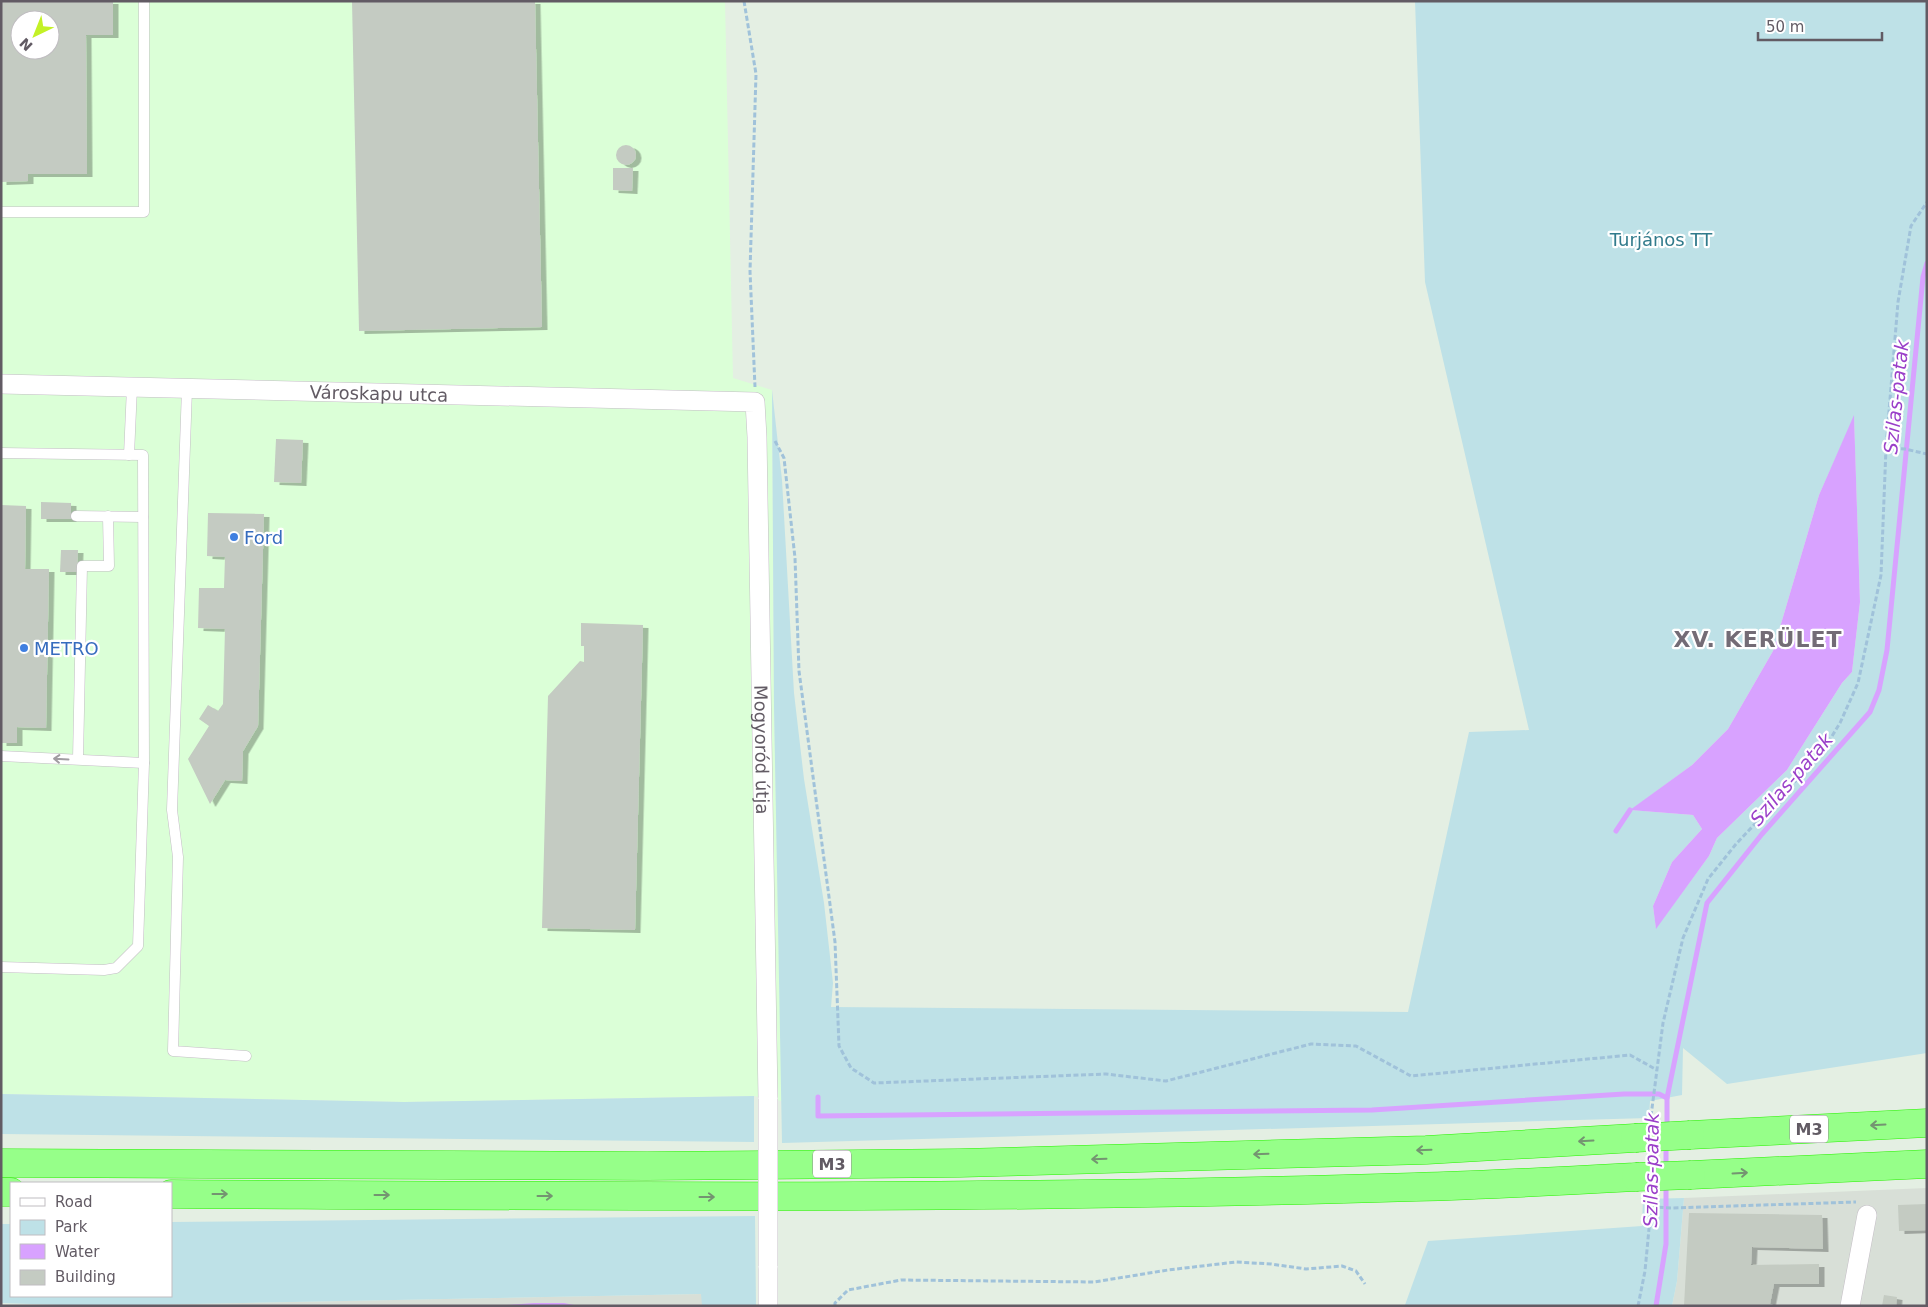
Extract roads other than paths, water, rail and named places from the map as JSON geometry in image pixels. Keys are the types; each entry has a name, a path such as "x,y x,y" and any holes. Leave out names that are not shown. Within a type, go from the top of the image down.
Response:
{"highway":[{"name":"M3","path":"1,1162 657,1166 960,1163 1416,1150 1927,1122"},
{"path":"1,1158 29,1163"},
{"name":"M3","path":"172,1194 640,1197 963,1196 1415,1187 1927,1164"}],"street":[{"name":"Városkapu utca","path":"1,384 755,402"},
{"name":"Mogyoród útja","path":"755,402 758,437 768,1099 768,1306"},
{"path":"1850,1306 1867,1215"}],"lane":[{"path":"1,212 144,212 144,1"},
{"path":"129,455 132,387"},
{"path":"187,389 172,810 178,858 173,1051 246,1056"},
{"path":"1,453 143,455 144,762 138,946 116,968 104,970 1,967"},
{"path":"76,516 143,517"},
{"path":"78,759 82,566 109,566 108,516"},
{"path":"1,756 144,762"}],"water":[{"path":"1854,415 1860,602 1852,672 1842,683 1787,770 1717,838 1709,856 1656,929 1653,906 1672,862 1702,829 1693,815 1630,810 1692,765 1728,729 1773,651 1819,495"},
{"path":"564,1303 579,1306 494,1306"}],"waterway":[{"name":"Szilas-patak","path":"1667,1129 1667,1098 1707,903 1762,834 1870,712 1879,690 1887,650 1923,277 1927,263"},
{"path":"1616,831 1630,810"},
{"path":"818,1097 818,1116 1372,1110 1624,1094 1659,1094 1667,1098"},
{"name":"Szilas-patak","path":"1666,1145 1666,1169"},
{"name":"Szilas-patak","path":"1656,1306 1666,1244 1666,1185"}],"place":[{"name":"Ford","path":"234,537"},
{"name":"METRO","path":"24,648"}],"district":[{"name":"XV. KERÜLET","path":"1758,639"}],"park label":[{"name":"Turjános TT","path":"1661,239"}]}
